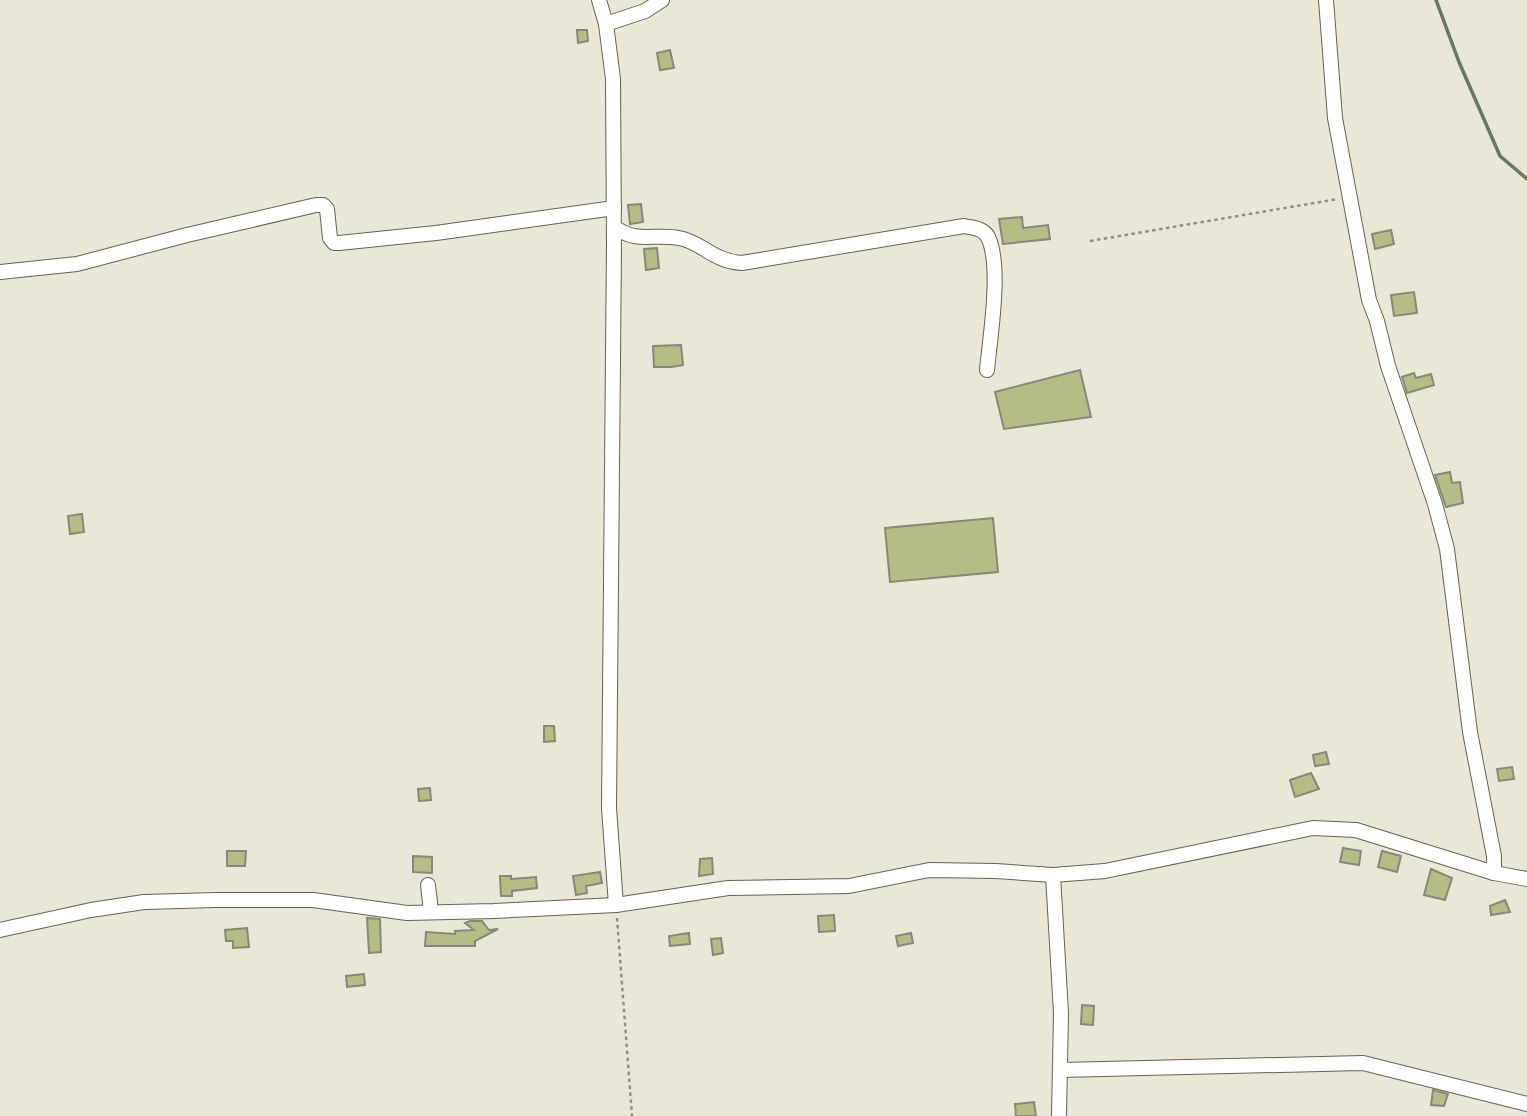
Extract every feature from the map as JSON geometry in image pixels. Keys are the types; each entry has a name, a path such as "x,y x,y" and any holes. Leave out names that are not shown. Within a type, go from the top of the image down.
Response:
{"street":[{"path":"599,0 606,24 612,79 614,227 609,808 616,905"},
{"path":"606,24 645,11 662,0"},
{"path":"1326,0 1335,118 1369,300 1447,549 1471,732 1494,856 1494,873"},
{"path":"0,272 77,264 316,205 324,205 327,209 330,238 334,243 436,233 614,208"},
{"path":"614,227 626,236 642,239 682,238 726,262 741,263 964,226 981,229 988,237 995,269 988,370"},
{"path":"0,930 91,910 144,902 313,900 407,913 616,905 728,888 849,886 929,870 996,871 1053,876 1105,871 1313,828 1356,830 1494,873 1527,879"},
{"path":"1053,876 1060,1002 1059,1116"},
{"path":"428,885 431,912"},
{"path":"1060,1070 1363,1063 1527,1104"}],"path":[{"path":"1090,241 1351,197"},
{"path":"616,905 632,1116"}],"building":[{"path":"577,30 587,30 588,41 578,43"},
{"path":"670,50 674,68 660,70 657,53"},
{"path":"641,204 643,222 630,224 628,205"},
{"path":"1022,217 1023,228 1048,225 1050,239 1003,244 999,219"},
{"path":"1391,230 1394,244 1375,249 1372,234"},
{"path":"657,248 659,268 646,270 644,249"},
{"path":"1414,292 1417,313 1394,316 1391,295"},
{"path":"681,345 683,365 654,367 653,346"},
{"path":"1080,370 1091,417 1004,429 995,392"},
{"path":"1414,373 1416,378 1431,374 1434,385 1407,393 1402,377"},
{"path":"1450,472 1452,483 1460,482 1463,503 1446,507 1435,475"},
{"path":"82,514 84,532 70,534 68,516"},
{"path":"993,518 998,572 890,582 885,528"},
{"path":"544,726 554,726 555,741 544,742"},
{"path":"1326,752 1329,764 1315,766 1313,755"},
{"path":"1512,767 1514,779 1499,781 1497,769"},
{"path":"1311,773 1319,789 1295,797 1290,780"},
{"path":"430,788 431,800 419,801 418,789"},
{"path":"1343,848 1361,851 1359,865 1340,862"},
{"path":"227,851 246,851 245,866 227,866"},
{"path":"1382,851 1401,856 1397,872 1378,867"},
{"path":"413,856 432,857 432,873 413,872"},
{"path":"712,858 713,874 699,876 700,859"},
{"path":"1431,869 1452,878 1445,900 1424,895"},
{"path":"600,872 602,883 586,886 587,893 576,895 573,876"},
{"path":"500,876 511,876 511,879 536,877 537,888 512,891 512,896 501,896"},
{"path":"1505,900 1510,912 1491,915 1490,906"},
{"path":"834,915 835,931 819,932 818,916"},
{"path":"367,918 380,919 381,952 369,953"},
{"path":"482,921 489,930 498,929 475,941 475,946 425,946 426,932 455,934 455,931 474,930 465,923"},
{"path":"247,928 249,947 233,948 233,941 226,941 225,930"},
{"path":"689,933 690,944 670,946 669,936"},
{"path":"911,933 913,943 898,946 896,936"},
{"path":"721,938 723,953 713,955 711,939"},
{"path":"364,974 365,985 347,987 346,976"},
{"path":"1082,1005 1094,1006 1093,1025 1081,1024"},
{"path":"1433,1090 1448,1094 1444,1106 1431,1105"},
{"path":"1034,1102 1036,1116 1016,1116 1015,1104"}],"waterway":[{"path":"1436,0 1459,62 1500,156 1527,179"}]}
